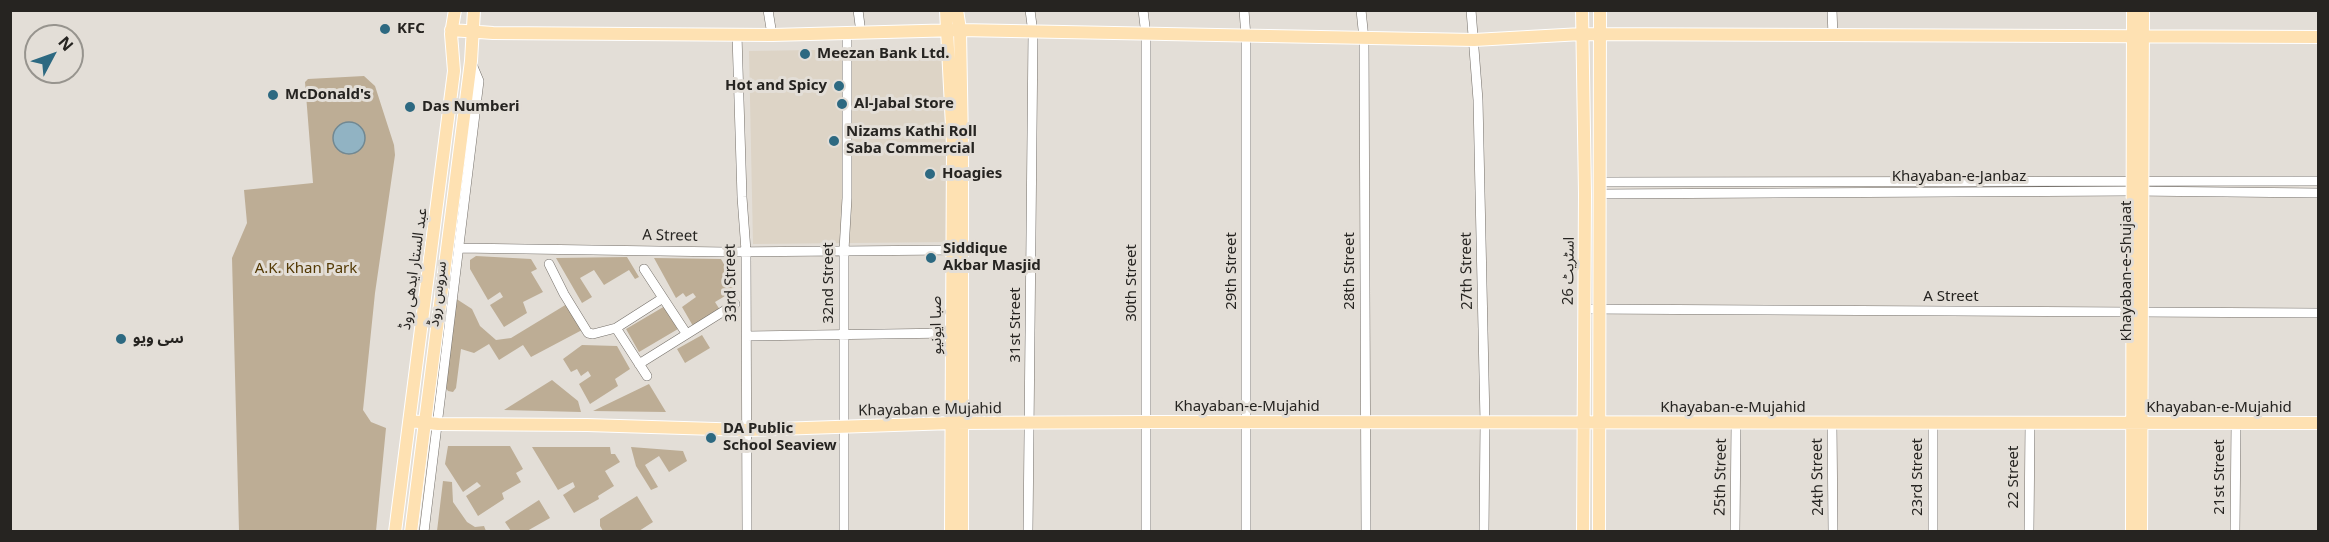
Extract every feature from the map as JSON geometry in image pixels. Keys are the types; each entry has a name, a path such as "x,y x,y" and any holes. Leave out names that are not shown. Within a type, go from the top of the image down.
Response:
{"main road":[{"name":"عبد الستار ایدھی روڈ","path":"395,531 454,71 452,30 455,10"},
{"name":"عبد الستار ایدھی روڈ","path":"411,531 432,423 471,61 474,10"},
{"name":"صبا ایونیو","path":"946,10 954,30 957,424 951,531"},
{"name":"صبا ایونیو","path":"957,10 954,30 952,146 952,333 962,531"},
{"name":"اسٹریٹ 26","path":"1582,10 1585,194 1583,531"},
{"name":"اسٹریٹ 26","path":"1599,531 1600,10"},
{"name":"Khayaban-e-Shujaat","path":"2133,10 2138,35"},
{"name":"Khayaban-e-Shujaat","path":"2132,531 2136,423 2138,35 2143,10"},
{"path":"452,30 493,33 737,35 954,30 1474,40 1582,34 2319,37"},
{"path":"453,58 471,61"},
{"name":"Khayaban e Mujahid","path":"410,420 432,423 748,430 845,426 1148,422"},
{"name":"Khayaban-e-Mujahid","path":"1148,422 2319,423"},
{"name":"Khayaban-e-Shujaat","path":"2136,423 2141,531"}],"street":[{"path":"768,10 772,35"},
{"path":"858,10 861,33"},
{"name":"31st Street","path":"1028,531 1033,33 1030,10"},
{"name":"30th Street","path":"1143,10 1146,35 1148,422 1146,531"},
{"name":"29th Street","path":"1244,10 1246,37 1246,531"},
{"name":"28th Street","path":"1362,10 1366,531"},
{"name":"27th Street","path":"1471,10 1479,100 1485,531"},
{"path":"1832,10 1833,36"},
{"name":"32nd Street","path":"844,531 847,34"},
{"name":"33rd Street","path":"737,35 746,251 747,531"},
{"name":"سروس روڈ","path":"424,531 432,423 459,248 480,81 471,61"},
{"name":"Khayaban-e-Janbaz","path":"1600,188 2138,186 2319,181"},
{"name":"Khayaban-e-Janbaz","path":"2138,186 2319,193"},
{"name":"A Street","path":"459,248 746,251 952,250"},
{"path":"549,264 588,333 593,334 616,328 663,298"},
{"path":"644,269 686,333"},
{"path":"639,364 735,304"},
{"name":"A Street","path":"1584,309 2319,313"},
{"path":"616,328 647,376"},
{"path":"747,336 952,333"},
{"name":"25th Street","path":"1735,531 1736,423"},
{"name":"24th Street","path":"1832,423 1833,531"},
{"name":"23rd Street","path":"1933,531 1934,423"},
{"name":"22 Street","path":"2029,531 2030,423"},
{"name":"21st Street","path":"2235,531 2236,423"}],"shaded area":[{"path":"945,48 949,242 753,244 749,51"}],"green space":[{"name":"A.K. Khan Park","path":"364,76 375,86 394,145 395,155 375,293 363,410 371,422 386,428 376,531 239,531 232,258 247,223 244,190 313,183 305,82 308,79"},
{"path":"476,256 531,259 537,269 531,272 543,292 523,302 527,313 504,327 490,305 503,297 500,292 488,300 470,269 470,260"},
{"path":"627,257 639,277 635,279 629,270 604,285 594,270 580,278 592,297 582,303 556,258"},
{"path":"654,258 721,259 732,278 729,280 735,290 715,302 720,310 693,326 682,307 696,297 693,293 686,297 683,293 676,298"},
{"path":"455,298 472,309 480,326 496,340 511,338 567,304 582,330 531,357 523,345 499,360 489,344 474,353 461,349 456,388 453,392 448,391 446,388"},
{"path":"665,306 678,329 639,352 626,329"},
{"path":"702,335 710,348 685,363 677,349"},
{"path":"582,345 617,346 630,369 615,379 618,386 590,404 579,384 591,376 588,371 581,376 577,369 571,372 563,359"},
{"path":"552,380 578,401 581,412 504,410"},
{"path":"649,384 666,412 593,411"},
{"path":"448,446 510,446 523,469 516,473 521,482 502,493 504,499 478,516 466,496 481,486 477,482 463,492 445,464"},
{"path":"532,447 610,447 611,454 615,454 620,462 605,471 614,486 598,496 599,499 574,513 563,495 575,487 573,482 558,490"},
{"path":"631,447 683,451 687,461 669,472 659,456 645,465 658,487 651,490 636,466"},
{"path":"443,481 452,482 453,502 467,522 475,527 484,526 486,531 437,531"},
{"path":"637,496 653,522 639,531 603,531 600,519"},
{"path":"539,500 550,518 527,531 511,531 505,522"}],"water":[{"path":"349,122 361,126 365,138 361,150 349,154 337,150 333,138 337,126"}],"place":[{"name":"KFC","path":"385,29"},
{"name":"Meezan Bank Ltd.","path":"805,54"},
{"name":"Hot and Spicy","path":"839,86"},
{"name":"McDonald's","path":"273,95"},
{"name":"Al-Jabal Store","path":"842,104"},
{"name":"Das Numberi","path":"410,107"},
{"name":"Nizams Kathi Roll Saba Commercial","path":"834,141"},
{"name":"Hoagies","path":"930,174"},
{"name":"Siddique Akbar Masjid","path":"931,258"},
{"name":"سی ویو","path":"121,339"},
{"name":"DA Public School Seaview","path":"711,438"}]}
